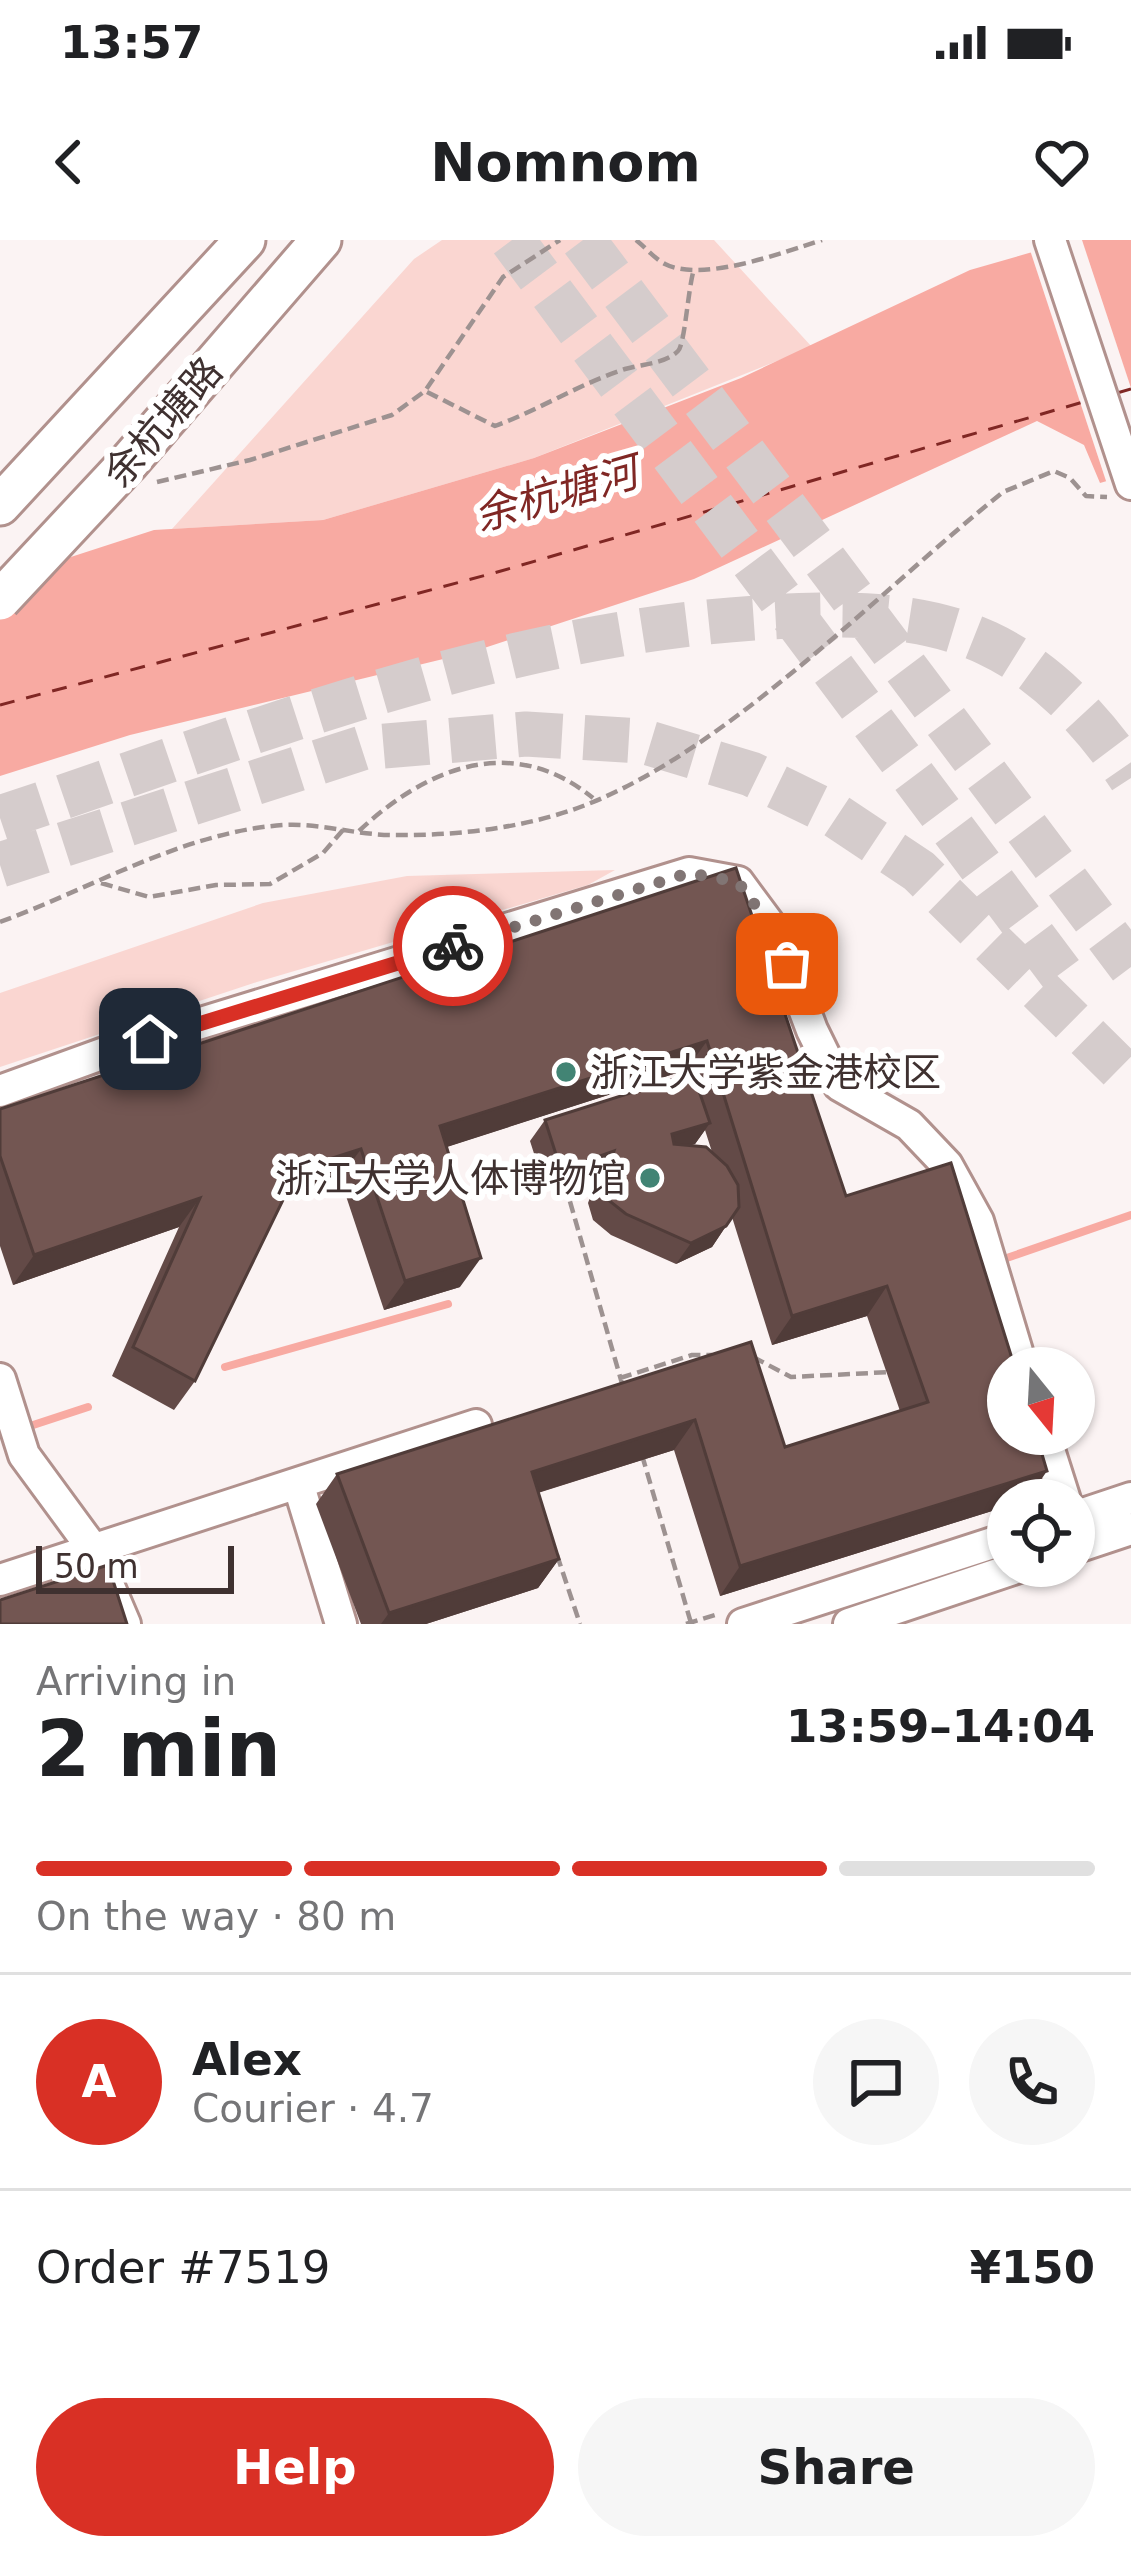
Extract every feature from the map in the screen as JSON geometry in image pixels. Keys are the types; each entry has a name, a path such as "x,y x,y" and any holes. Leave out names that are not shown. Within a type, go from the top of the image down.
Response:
{"main road":[{"name":"余杭塘路","path":"5,500 245,240"},
{"name":"余杭塘路","path":"0,600 133,474 321,240"}],"street":[{"path":"1050,240 1124,489"},
{"path":"0,1091 110,1051 689,873 738,882 775,932 812,1030 839,1085 908,1125 947,1165 978,1221 1016,1347"},
{"path":"3,1390 24,1455 93,1549 125,1624"},
{"path":"0,1580 476,1425"},
{"path":"298,1483 341,1624"},
{"path":"1095,1509 1131,1498"},
{"path":"1095,1541 1131,1529"},
{"path":"743,1624 987,1545"},
{"path":"849,1624 987,1578"}],"path":[{"path":"133,474 250,460 392,415 425,391 502,277 560,240"},
{"path":"636,240 665,265 694,269 756,261 822,240"},
{"path":"425,391 495,426 570,390 665,360 680,350 685,337 683,300 694,269"},
{"path":"0,922 229,836 282,825 390,835 520,825 595,800 676,759 746,708 1003,492 1054,471 1070,478 1086,496 1124,489"},
{"path":"358,831 418,784 485,759 548,770 595,800"},
{"path":"101,883 149,897 216,885 270,884 323,854 344,829"},
{"path":"560,1168 624,1391"},
{"path":"620,1378 692,1355 730,1355"},
{"path":"749,1355 791,1377 876,1377 910,1367"},
{"path":"638,1441 691,1623"},
{"path":"551,1537 580,1624"}],"shaded area":[{"path":"442,240 714,240 812,347 534,458 323,520 172,529 414,259"},
{"path":"615,870 588,885 257,982 0,1067 0,993 263,903 407,876"}],"water":[{"name":"余杭塘河","path":"1074,240 1131,240 1131,474 1100,483 1084,445 1037,421 694,579 472,652 130,735 0,776 0,580 154,530 323,520 534,458 741,378 970,270"}],"pier":[{"path":"1053,240 1082,240 1131,388 1131,480 1108,487 1029,247"}],"building":[{"path":"736,868 846,1196 951,1163 1008,1347 987,1347 987,1455 1042,1455 1047,1471 1021,1479 987,1479 987,1490 740,1566 695,1420 532,1472 559,1559 389,1613 337,1474 751,1342 785,1447 928,1402 887,1286 792,1316 707,1041 440,1126 481,1258 405,1281 361,1149 298,1169 195,1381 133,1347 200,1198 34,1255 0,1156 0,1109"},
{"name":"浙江大学人体博物馆","path":"693,1073 710,1123 672,1134 674,1144 706,1147 727,1166 738,1185 739,1207 726,1226 691,1243 626,1214 607,1199 603,1182 614,1151 561,1170 545,1120"},
{"path":"108,1565 127,1624 0,1624 0,1600"}],"waterway":[{"path":"1001,1260 1131,1215"},
{"path":"225,1367 448,1304"},
{"path":"24,1428 88,1407"}],"ferry route":[{"path":"1117,393 1131,389"},
{"path":"0,705 494,573 1090,400"}],"tunnel":[{"path":"512,240 1071,987"},
{"path":"583,240 1131,967"},
{"path":"0,818 284,722 477,665 673,626 799,616 909,620 987,643 1050,684 1102,738 1131,778"},
{"path":"0,865 362,748 526,734 642,741 751,774 833,814 919,871 1131,1080"}],"way so far":[{"path":"453,946 689,873 738,882 775,932 787,964"}],"place":[{"name":"浙江大学紫金港校区","path":"566,1072"},
{"name":"浙江大学人体博物馆","path":"650,1178"}],"route":[{"path":"150,1039 453,946"}]}
